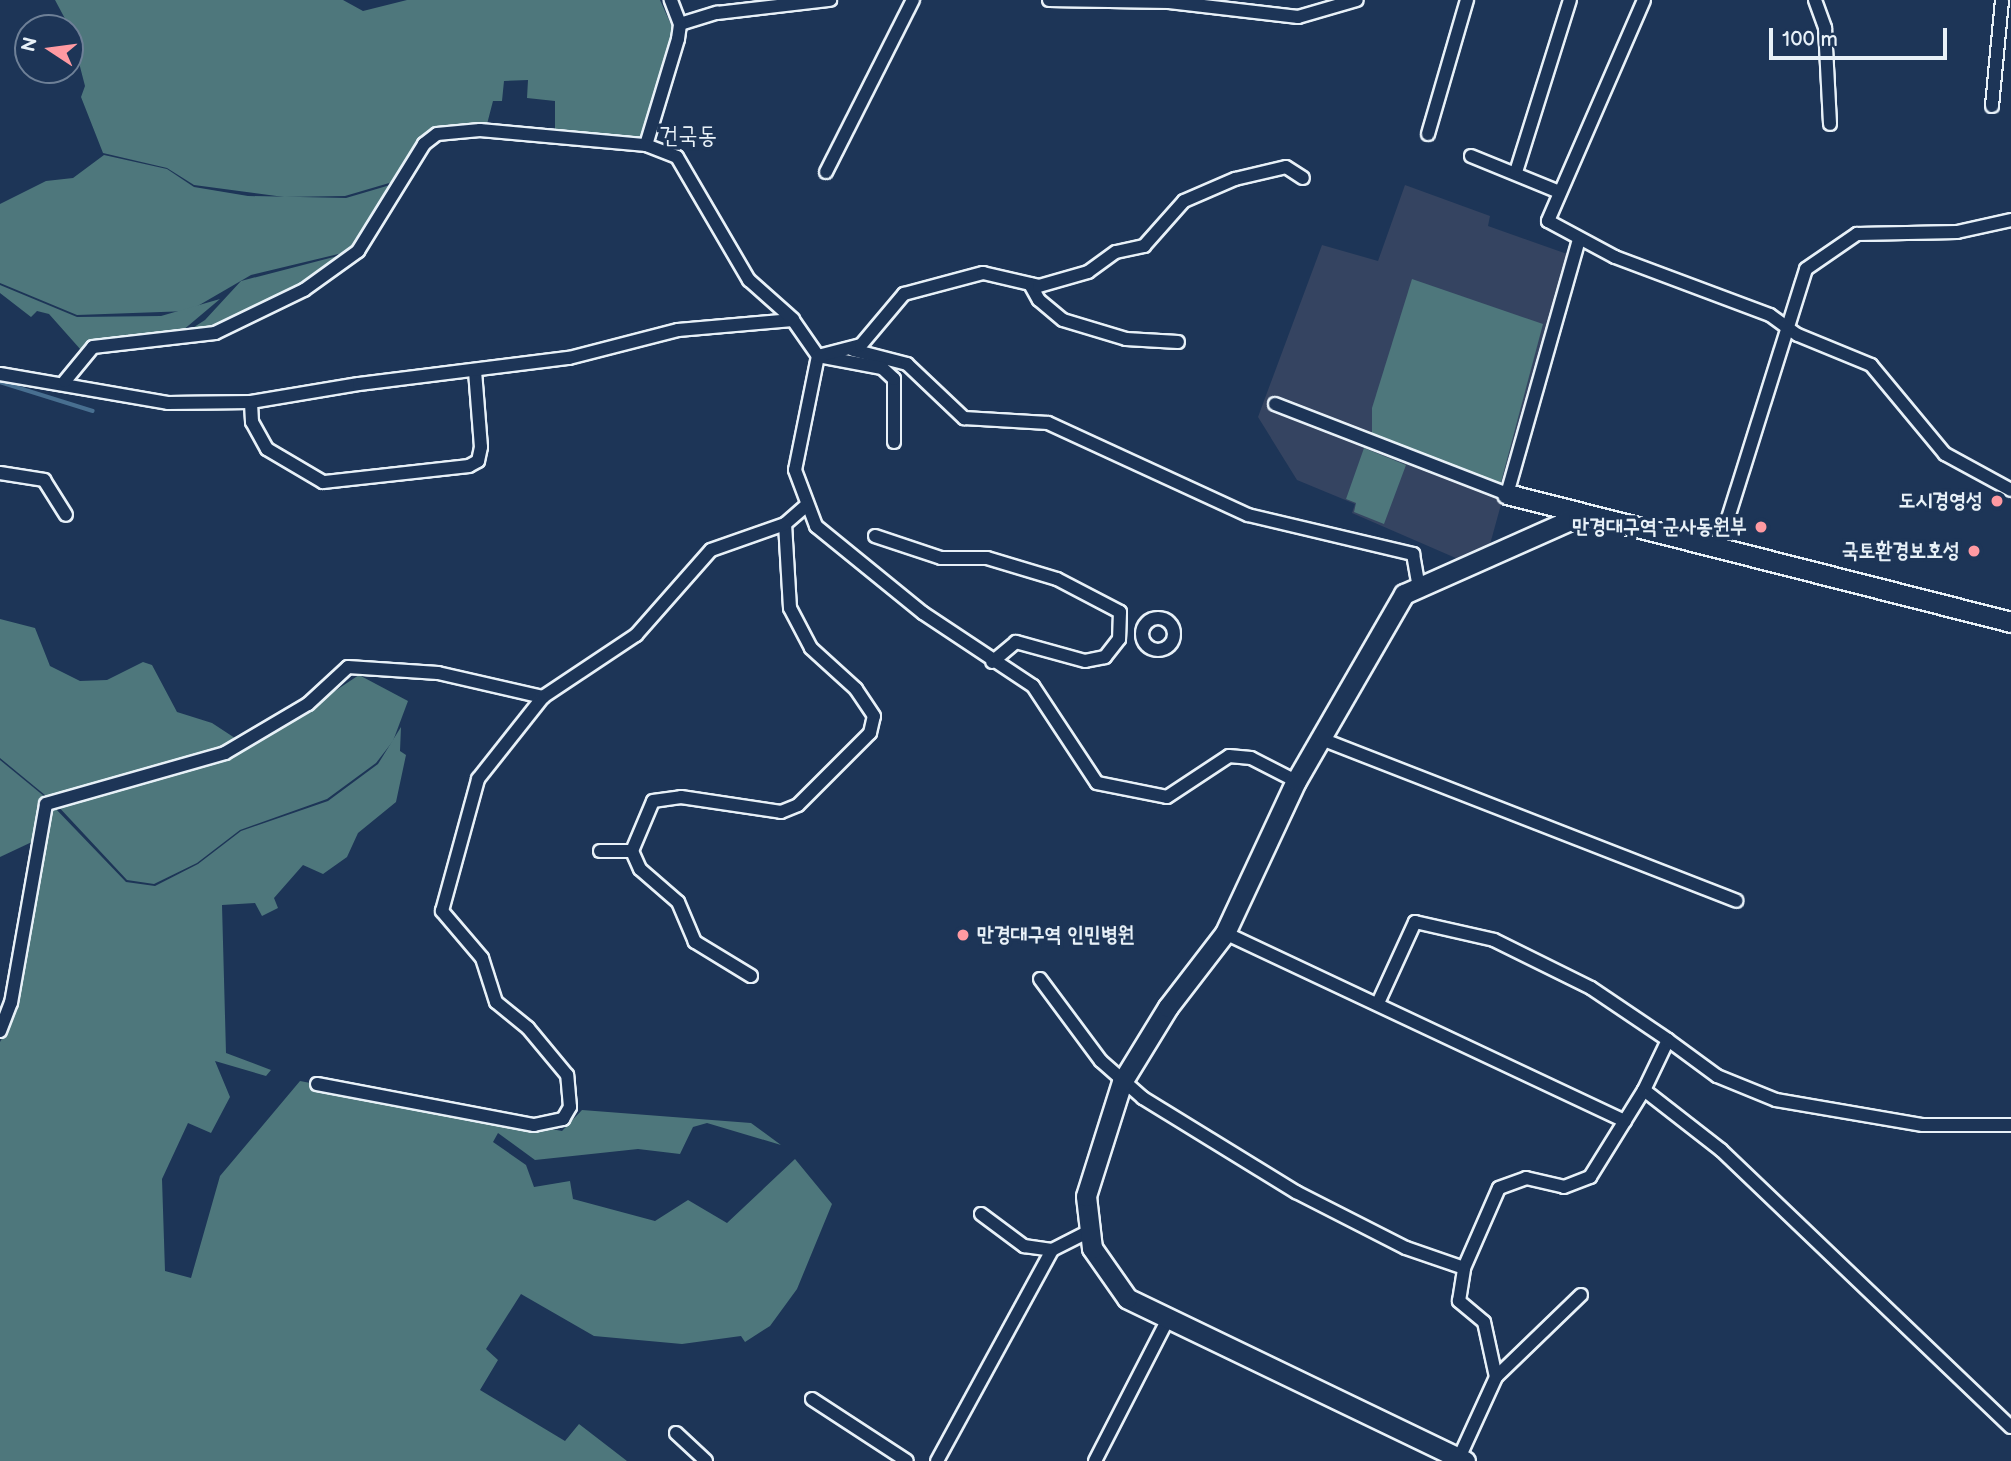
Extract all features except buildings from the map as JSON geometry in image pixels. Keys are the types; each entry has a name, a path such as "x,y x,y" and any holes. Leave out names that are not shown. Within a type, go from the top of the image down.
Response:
{"street":[{"path":"646,145 680,24 671,0"},
{"path":"680,24 717,13 830,0"},
{"path":"826,172 913,0"},
{"path":"1049,0 1168,1 1298,17 1357,0"},
{"path":"1428,134 1467,0"},
{"path":"1516,172 1570,0"},
{"path":"1644,0 1548,221 1579,240 1770,315 1789,329 1871,365 1945,454 2011,490"},
{"path":"1815,0 1825,28 1830,124"},
{"path":"1992,106 2002,0"},
{"path":"65,381 93,347 215,333 342,266 380,225 424,144 437,134 480,130 646,145 683,164 749,280 793,320 818,356 882,368 894,379 894,442"},
{"path":"1471,156 1516,172 1559,192"},
{"path":"853,350 904,294 926,284 983,273 1030,284 1088,272 1116,252 1144,246 1167,214 1235,179 1286,167 1303,178"},
{"path":"1718,550 1806,269 1857,234 1957,232 2011,220"},
{"path":"1507,494 1579,240"},
{"path":"1030,284 1039,300 1063,320 1126,339 1178,342"},
{"path":"0,374 65,381 168,403 251,402 594,354 668,332 793,320"},
{"path":"818,356 853,350 901,361 964,418 1048,423 1248,515 1413,554 1418,583"},
{"path":"818,356 796,452 806,506 816,526 852,560 992,662 1032,686 1054,710 1087,774 1111,790 1167,797 1229,756 1251,758 1296,781"},
{"path":"251,402 258,439 315,480 469,466 478,461 481,447 475,371"},
{"path":"1275,404 1507,494 1579,516 2011,622"},
{"path":"0,473 44,480 66,515"},
{"path":"317,1084 534,1125 563,1119 571,1099 567,1075 528,1028 496,1002 482,958 447,922 440,901 478,779 543,698 636,635 711,550 785,524 806,506"},
{"path":"1579,516 1486,561 1418,583 1404,594 1319,737 1225,933 1168,1007 1122,1082 1091,1167 1087,1232 1116,1287 1167,1321 1462,1460 1496,1377 1581,1295"},
{"path":"751,975 695,942 678,902 640,869 632,851 653,801 681,797 782,812 798,805 870,733 874,716 856,689 811,648 796,624 788,597 785,524"},
{"path":"875,536 941,558 987,558 1057,579 1109,602 1120,612 1121,630 1105,657 1085,661 1016,642 992,662"},
{"path":"1121,630 1142,633"},
{"path":"0,1031 11,1003 46,804 225,753 308,704 348,667 438,673 543,698"},
{"path":"1319,737 1735,901"},
{"path":"600,851 632,851"},
{"path":"1378,1003 1403,939 1415,922 1426,920 1494,940 1572,977 1668,1040 1717,1076 1776,1100 1923,1125 2011,1125"},
{"path":"1225,933 1625,1121"},
{"path":"1040,979 1122,1082 1296,1192 1406,1248 1464,1268"},
{"path":"1496,1377 1484,1322 1458,1301 1464,1268 1499,1188 1526,1178 1576,1185 1590,1177 1644,1090 1668,1040"},
{"path":"1644,1090 1721,1150 2011,1427"},
{"path":"981,1214 1024,1246 1052,1250"},
{"path":"937,1461 1052,1250 1087,1232"},
{"path":"1095,1461 1167,1321"},
{"path":"812,1399 906,1461"},
{"path":"676,1433 706,1461"}],"shaded area":[{"path":"1405,185 1490,216 1488,226 1570,255 1489,548 1476,557 1458,559 1352,513 1355,504 1297,480 1258,417 1322,245 1378,261"}],"green space":[{"path":"55,0 343,0 363,11 407,0 660,0 673,29 642,143 555,133 555,101 527,98 528,80 504,81 502,101 493,101 486,128 441,131 396,181 345,196 284,197 194,185 167,168 103,153 81,97 85,86 84,14 62,14"},
{"path":"104,155 167,169 194,187 248,196 346,198 397,183 355,250 251,275 189,311 77,315 0,283 0,204 46,181 73,178"},
{"path":"353,252 214,332 177,338 205,320 241,281"},
{"path":"1412,279 1543,324 1500,486 1372,437 1372,408"},
{"path":"0,285 77,317 161,316 220,299 182,331 81,350 49,314 37,311 31,317 0,293"},
{"path":"1364,448 1406,465 1384,524 1354,512 1356,503 1346,499"},
{"path":"0,619 35,628 50,666 80,681 107,680 143,662 152,665 177,712 212,723 241,742 51,800 0,758"},
{"path":"359,675 408,701 393,741 376,763 327,799 240,830 197,863 154,884 127,880 56,804 249,748"},
{"path":"401,727 400,751 406,755 396,802 358,833 347,857 323,874 303,865 274,898 278,908 262,916 255,903 222,905 226,1053 271,1070 266,1076 215,1061 230,1097 211,1133 188,1123 162,1179 165,1271 191,1278 220,1176 300,1081 562,1131 582,1110 751,1123 781,1145 707,1123 693,1127 680,1154 638,1149 535,1160 498,1133 493,1142 526,1165 534,1187 570,1181 573,1199 655,1221 688,1200 727,1223 795,1159 832,1204 797,1289 770,1326 745,1342 741,1336 682,1344 594,1336 521,1294 486,1349 498,1360 480,1390 565,1441 579,1424 627,1461 0,1461 0,1042 15,1014 47,816 53,806 126,882 155,886 198,864 241,831 328,801 378,764"},
{"path":"0,760 50,801 34,841 0,857"}],"waterway":[{"path":"0,382 93,411"}],"place":[{"name":"도시경영성","path":"1997,501"},
{"name":"만경대구역 군사동원부","path":"1761,527"},
{"name":"국토환경보호성","path":"1974,551"},
{"name":"만경대구역 인민병원","path":"963,935"}],"district":[{"name":"건국동","path":"688,136"}]}
